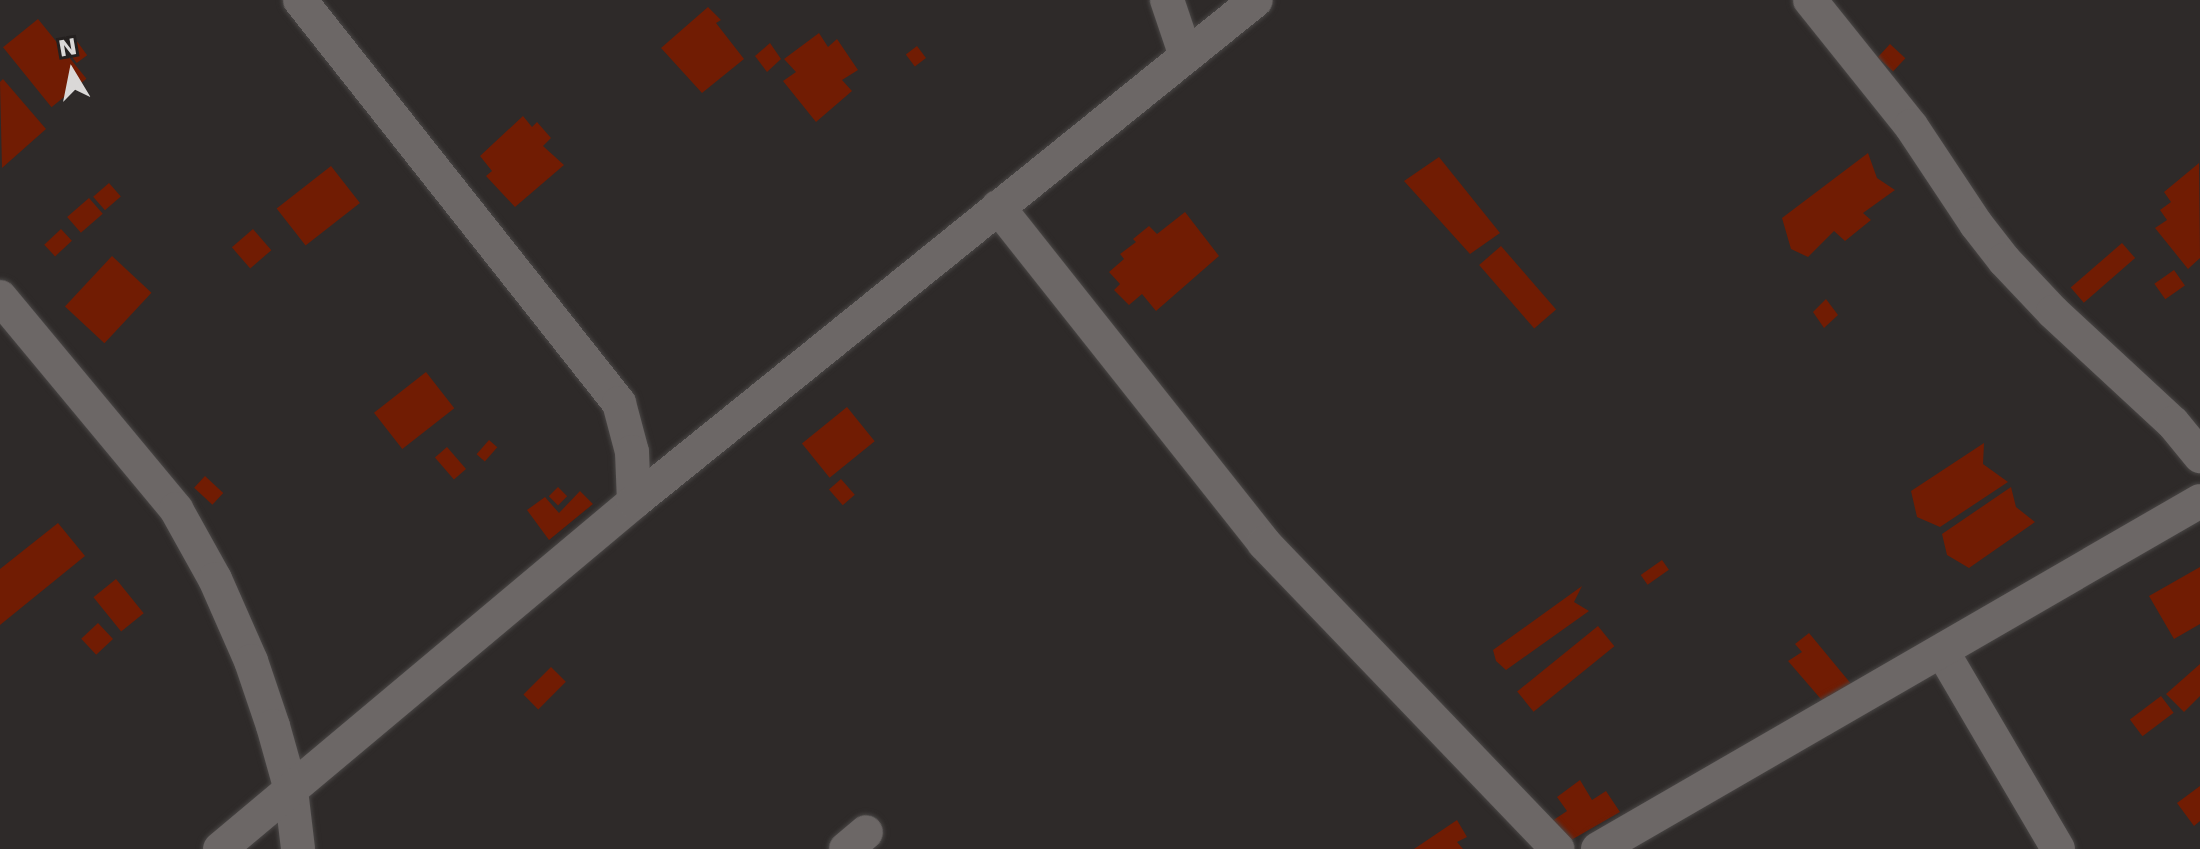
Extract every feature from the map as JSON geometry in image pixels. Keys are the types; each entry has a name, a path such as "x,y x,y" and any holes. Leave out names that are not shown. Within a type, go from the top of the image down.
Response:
{"street":[{"path":"300,0 619,403 632,452 634,502"},
{"path":"1167,0 1186,56"},
{"path":"220,849 634,502 1256,0"},
{"path":"1810,0 1911,126 1976,224 2004,260 2053,312 2173,423 2200,456"},
{"path":"998,207 1264,543 1557,849"},
{"path":"0,297 176,509 215,579 251,661 291,790 298,849"},
{"path":"1598,849 2200,501"},
{"path":"1942,651 2058,849"}],"building":[{"path":"708,7 721,20 716,23 744,59 702,93 661,48"},
{"path":"38,19 86,79 51,107 3,47"},
{"path":"819,33 828,47 837,39 858,70 842,80 852,91 816,122 783,81 796,72 784,59"},
{"path":"76,40 87,55 77,63 65,48"},
{"path":"770,43 781,59 767,72 755,56"},
{"path":"1890,44 1905,58 1893,71 1878,57"},
{"path":"917,46 926,58 915,66 906,54"},
{"path":"3,79 46,129 2,168 0,82"},
{"path":"523,116 532,127 537,122 551,138 543,146 564,165 515,207 486,176 492,171 480,156"},
{"path":"1868,153 1877,178 1895,190 1863,213 1871,220 1845,241 1834,231 1808,257 1791,249 1782,218"},
{"path":"1439,157 1500,233 1470,254 1404,181"},
{"path":"2199,163 2200,258 2188,269 2155,228 2167,220 2160,210 2171,202 2164,192"},
{"path":"331,166 360,203 306,246 277,208"},
{"path":"109,183 121,197 105,210 93,197"},
{"path":"89,198 103,214 81,233 67,217"},
{"path":"1185,212 1219,256 1156,311 1142,294 1129,305 1114,290 1120,284 1109,272 1124,259 1120,254 1136,242 1133,239 1149,226 1157,234"},
{"path":"61,229 72,241 55,256 44,245"},
{"path":"253,229 271,250 250,269 232,247"},
{"path":"2122,243 2135,258 2084,303 2071,288"},
{"path":"1501,246 1556,309 1534,328 1479,265"},
{"path":"112,256 151,293 104,343 65,306"},
{"path":"2174,270 2185,286 2165,299 2154,284"},
{"path":"1826,299 1838,315 1824,328 1813,312"},
{"path":"426,372 454,408 402,449 374,413"},
{"path":"847,407 875,441 830,478 802,444"},
{"path":"489,440 497,447 485,462 477,454"},
{"path":"1984,443 1983,464 2008,482 1940,527 1917,517 1911,491"},
{"path":"447,447 466,469 454,479 435,457"},
{"path":"205,476 223,493 212,505 194,488"},
{"path":"841,479 855,495 843,505 829,489"},
{"path":"558,487 567,496 558,505 549,496"},
{"path":"2011,487 2016,507 2035,522 1969,568 1947,555 1942,534"},
{"path":"580,491 593,504 549,540 527,510 545,497 559,513"},
{"path":"58,523 85,556 0,625 0,569"},
{"path":"1662,560 1669,570 1648,585 1641,575"},
{"path":"2200,567 2200,624 2174,639 2149,596"},
{"path":"116,579 144,613 121,631 93,597"},
{"path":"1582,586 1574,602 1589,611 1506,670 1496,661 1493,650"},
{"path":"98,623 113,639 96,655 81,639"},
{"path":"1598,626 1614,646 1534,712 1517,691"},
{"path":"1809,633 1852,685 1826,705 1788,661 1802,652 1795,644"},
{"path":"2200,664 2200,696 2184,712 2166,694"},
{"path":"551,667 566,682 538,709 523,695"},
{"path":"2161,696 2174,713 2142,736 2130,719"},
{"path":"1580,780 1592,800 1606,791 1620,812 1566,843 1552,821 1567,811 1557,797"},
{"path":"2200,786 2200,821 2194,826 2177,803"},
{"path":"1457,820 1467,837 1457,842 1463,849 1414,849"}]}
